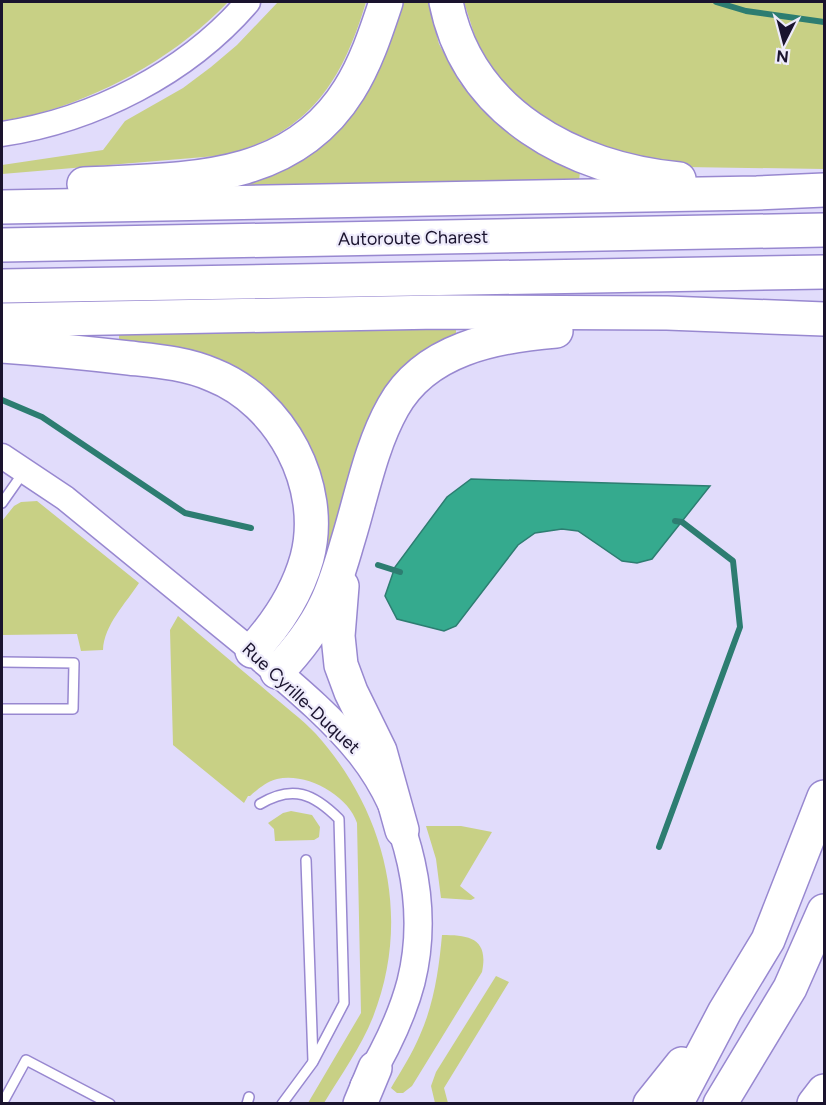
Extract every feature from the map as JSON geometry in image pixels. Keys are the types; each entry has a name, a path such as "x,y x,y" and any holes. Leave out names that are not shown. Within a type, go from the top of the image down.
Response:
{"highway":[{"path":"2,189 208,176 246,168 283,152 315,129 340,103 366,59 386,2"},
{"path":"446,2 448,16 462,52 484,85 515,117 556,144 600,163 668,178 825,184"},
{"path":"2,207 825,190"},
{"name":"Autoroute Charest","path":"2,245 825,230"},
{"path":"2,286 825,272"},
{"path":"2,320 439,312 667,313 825,318"},
{"path":"277,672 300,645 322,612 347,543 379,438 394,405 416,378 450,354 469,346 513,336 573,330 668,326 758,316"},
{"path":"2,346 116,356 198,369 244,391 271,417 291,449 306,483 311,536 308,556 296,590 280,617 252,651"},
{"path":"347,543 338,621 341,665 351,692 380,751 402,830"},
{"path":"676,1104 725,1011 768,940 825,797"},
{"path":"720,1104 790,988 825,911"},
{"path":"650,1104 725,1011"},
{"path":"360,1104 375,1068"},
{"path":"814,1104 825,1091"}],"main road":[{"name":"Rue Cyrille-Duquet","path":"252,651 329,720 360,753 385,789 402,830 415,894 417,937 415,958 411,980 396,1026 354,1104"}],"street":[{"path":"2,134 57,122 123,97 183,60 213,36 248,2"},
{"name":"Rue Cyrille-Duquet","path":"2,456 65,498 252,651"}],"lane":[{"path":"2,503 25,471"},
{"path":"2,663 74,663 74,709 2,709"},
{"path":"260,804 273,796 302,793 326,806 339,819 344,1003 313,1062 282,1104"},
{"path":"306,860 313,1062"},
{"path":"2,1104 26,1060 110,1104"}],"shaded area":[{"path":"2,2 228,2 189,38 145,68 121,81 47,111 2,121"},
{"path":"278,2 366,2 349,50 338,71 326,91 293,124 272,137 243,149 216,156 2,174 2,165 103,150 125,121 183,88 211,67 237,45"},
{"path":"397,2 428,2 439,44 460,83 492,118 531,147 580,172 579,181 240,189 239,181 274,169"},
{"path":"464,2 824,2 824,169 685,167 648,161 568,135 525,107 502,82 478,46"},
{"path":"456,329 456,339 438,346 324,586 314,582 285,413 119,344 119,334"},
{"path":"471,479 710,486 652,559 637,563 622,561 578,531 562,529 535,533 518,545 456,626 444,631 397,619 385,596 395,567 447,497"},
{"path":"37,501 139,583 111,623 103,650 81,651 77,634 2,635 2,521 14,506 21,502"},
{"path":"178,616 316,734 340,764 360,797 375,832 385,868 391,905 390,942 385,980 363,1039 324,1103 308,1103 361,1013 357,823 345,803 335,795 313,782 300,779 273,780 248,796 244,803 173,745 170,630"},
{"path":"291,811 312,815 320,827 319,837 314,840 275,841 274,829 268,823 283,813"},
{"path":"426,826 461,826 492,832 460,886 475,898 471,900 441,898 436,859"},
{"path":"442,935 461,936 480,945 483,961 482,972 412,1086 403,1093 397,1093 391,1088 414,1049 429,1011"},
{"path":"496,976 509,982 444,1088 448,1103 435,1103 431,1086 436,1072"}],"waterway":[{"path":"716,2 746,11 824,22"},
{"path":"2,400 42,417 185,513 251,528"},
{"path":"659,847 740,627 733,561 682,522 675,521"},
{"path":"378,565 400,572"}]}
